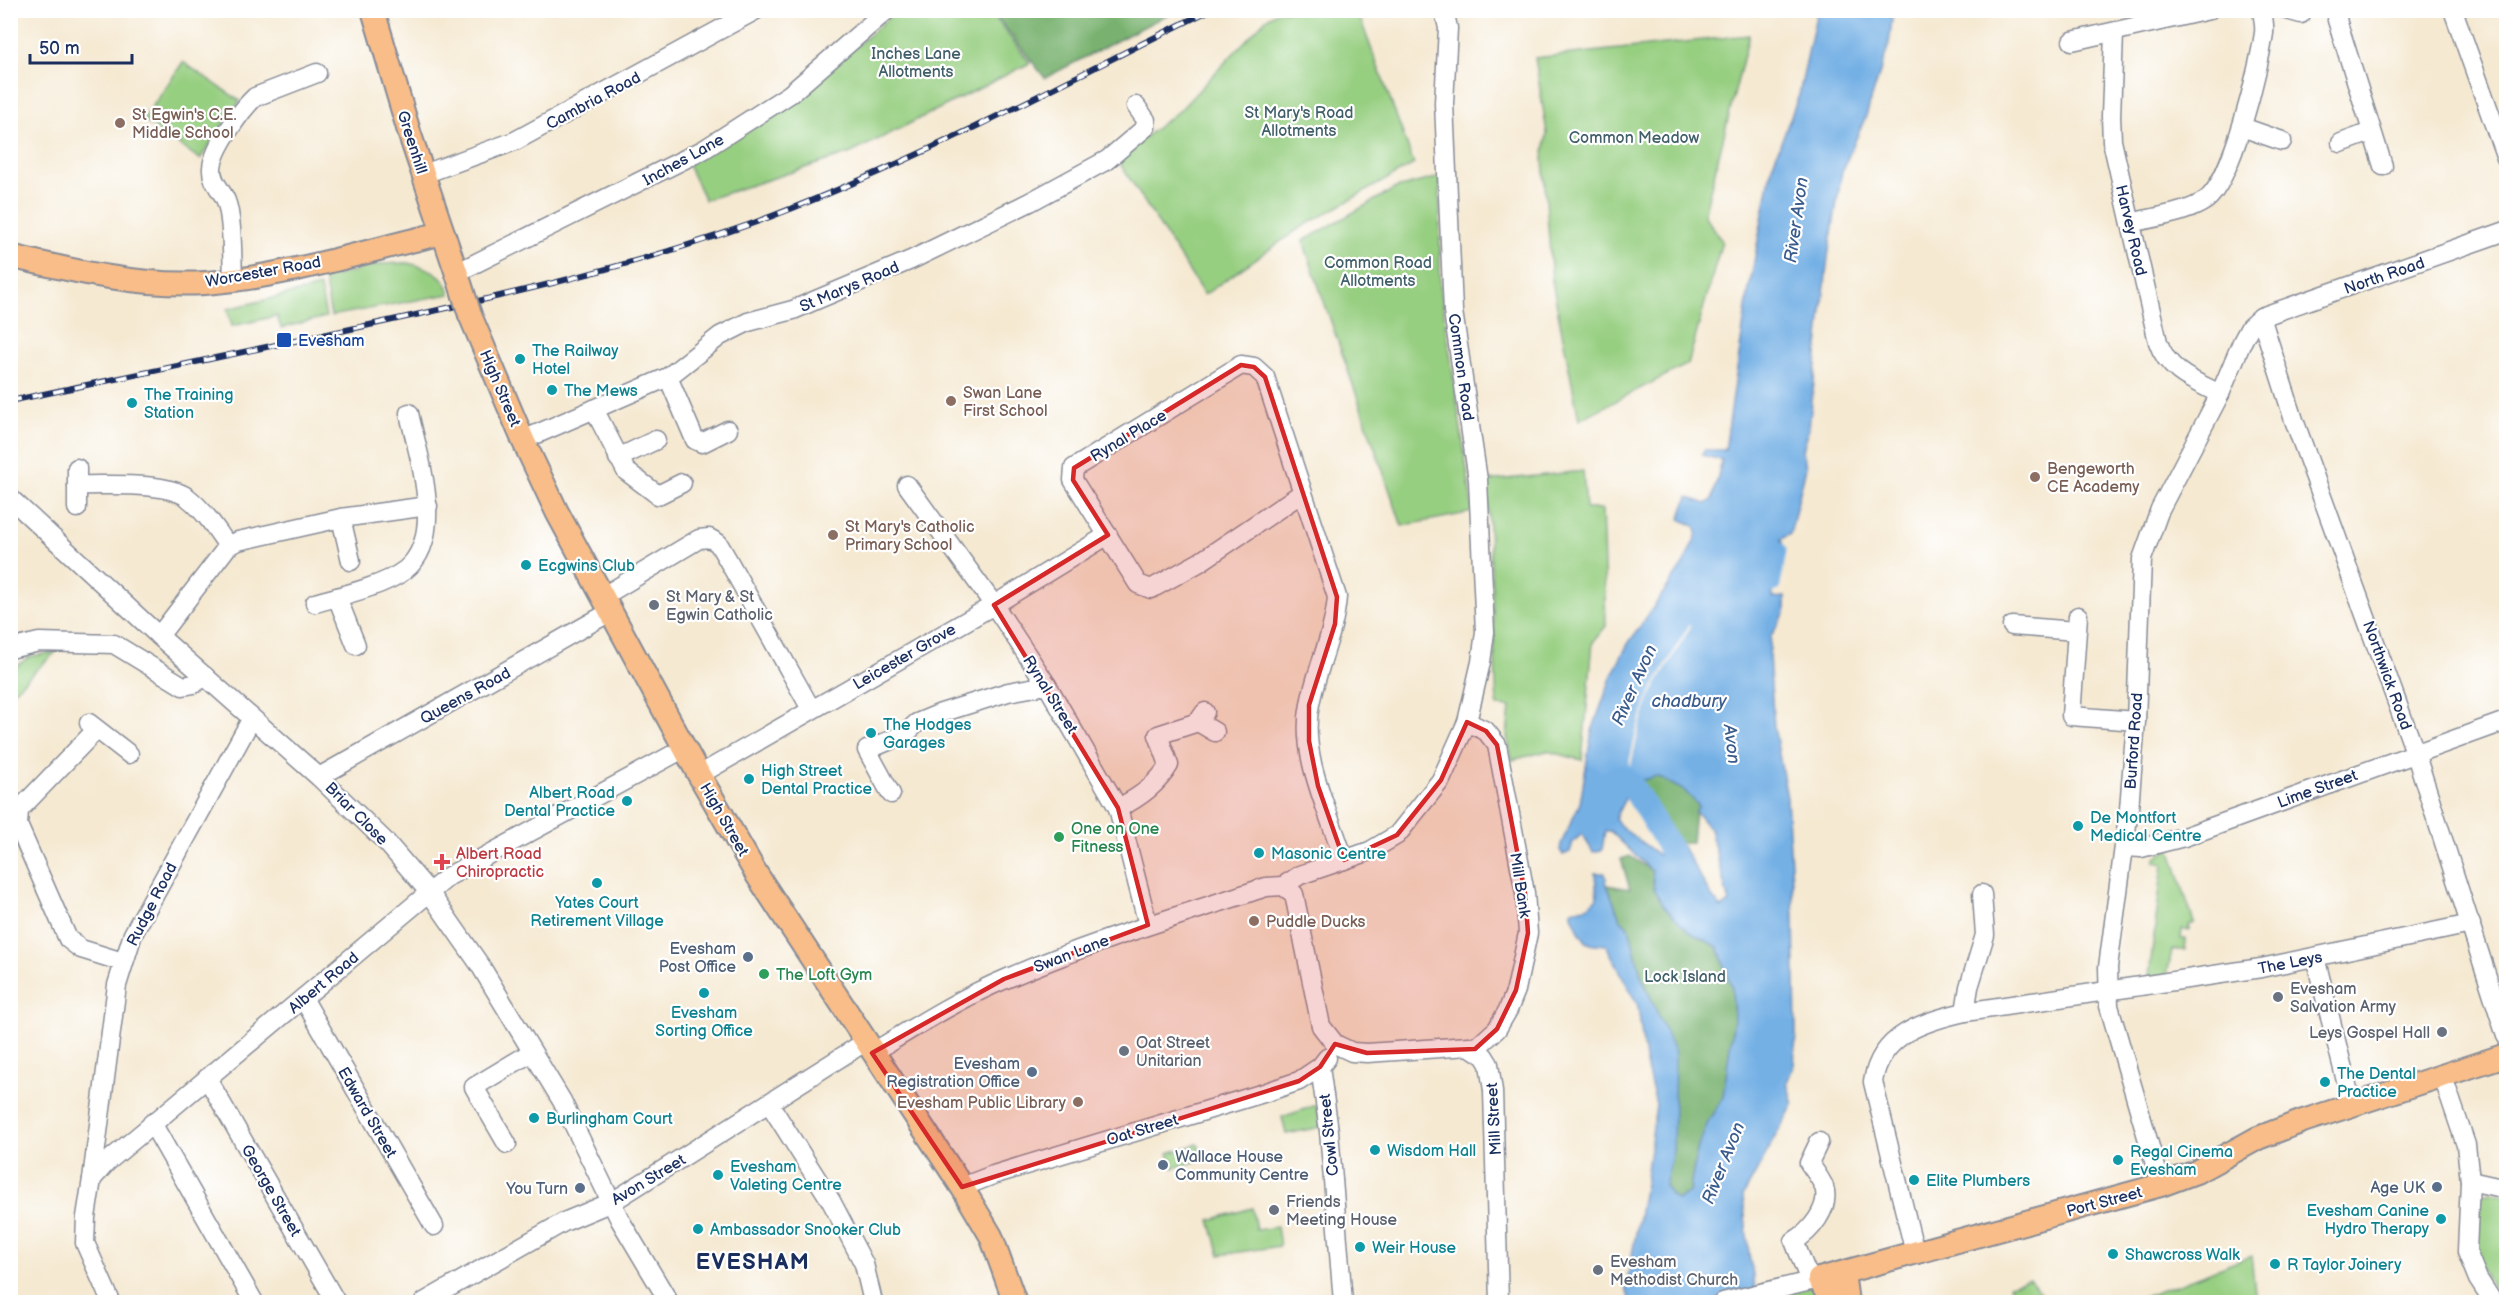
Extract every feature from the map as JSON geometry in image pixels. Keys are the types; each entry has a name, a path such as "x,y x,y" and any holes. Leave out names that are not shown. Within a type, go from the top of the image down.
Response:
{"main road":[{"name":"Greenhill","path":"375,11 457,276"},
{"name":"Worcester Road","path":"10,256 101,275 162,283 233,280 443,232"},
{"name":"High Street","path":"457,276 470,315 523,440 606,605 699,775 757,875 962,1187 991,1236 1015,1302"},
{"name":"Port Street","path":"1816,1280 2161,1185 2196,1172 2258,1138 2506,1055"},
{"path":"1844,1272 1847,1302"},
{"path":"1816,1280 1832,1302"}],"street":[{"name":"Cambria Road","path":"424,174 515,141 756,10"},
{"name":"Inches Lane","path":"457,276 703,150 790,94 887,10"},
{"name":"Common Road","path":"1344,860 1370,851 1397,835 1441,780 1467,722 1481,662 1485,632 1478,480 1453,311 1444,103 1448,27 1444,10"},
{"path":"2072,41 2209,10"},
{"path":"2131,223 2192,207 2207,199 2225,176 2242,127 2264,32 2262,10"},
{"path":"2339,10 2337,20 2383,166"},
{"path":"2453,10 2506,158"},
{"name":"Harvey Road","path":"2114,33 2110,116 2112,141 2162,355 2187,378 2220,394"},
{"path":"233,280 226,201 215,182 212,168 216,155 248,104 255,97 317,73"},
{"name":"St Marys Road","path":"523,440 668,377 720,336 748,322 793,310 911,260 1030,202 1107,160 1146,127 1146,120 1136,106"},
{"path":"2242,127 2282,141"},
{"path":"2341,143 2371,132"},
{"name":"North Road","path":"2261,317 2506,231"},
{"name":"Burford Road","path":"2161,1185 2109,1006 2108,993 2108,967 2125,847 2136,721 2142,559 2157,517 2220,394 2250,327 2261,317"},
{"name":"Northwick Road","path":"2261,317 2294,420 2415,752 2506,1036"},
{"name":"Rynal Place","path":"1302,493 1200,562 1151,589 1138,584 1073,480 1074,468 1241,365 1254,367 1265,377 1337,597 1335,624 1309,705 1309,741 1318,786 1344,860"},
{"path":"668,377 695,440 702,443 728,430"},
{"path":"594,409 626,471 658,495 682,483"},
{"path":"315,603 393,577 412,564 423,540 428,506 409,413"},
{"path":"618,458 656,440"},
{"path":"77,508 77,477 165,489 185,496 202,510 228,546"},
{"name":"Rynal Street","path":"907,485 994,605 1047,685 1118,808 1148,925"},
{"name":"Briar Close","path":"10,498 159,636 320,777 387,843 429,892 480,965 567,1110 663,1300"},
{"path":"159,636 228,546 238,540 341,518 428,506"},
{"path":"341,518 351,561"},
{"name":"Leicester Grove","path":"699,775 994,605 1108,535"},
{"name":"Queens Road","path":"320,777 606,605 699,539 709,538 718,543 811,709"},
{"path":"337,597 356,645"},
{"path":"2012,626 2077,624 2071,716 2136,721"},
{"path":"10,649 39,642 114,644 183,686 194,684 205,676"},
{"path":"891,794 867,750 898,738 917,723 941,713 1008,693 1047,685"},
{"path":"1118,808 1143,794 1162,776 1169,765 1158,735 1201,717 1215,732"},
{"name":"Rudge Road","path":"92,1179 117,986 123,962 133,934 252,718"},
{"name":"Lime Street","path":"2125,847 2141,848 2184,837 2506,721"},
{"name":"Mill Bank","path":"1467,722 1486,731 1497,745 1525,893 1528,933 1516,990 1508,1010 1497,1029 1475,1049"},
{"path":"123,962 81,949 68,939 18,825 19,810 92,726 129,754"},
{"name":"Albert Road","path":"92,1179 106,1163 152,1123 429,892 475,860 685,748"},
{"path":"1344,860 1300,875 1283,886 1294,894 1319,1020 1335,1044 1352,1052 1367,1053 1469,1046 1475,1049"},
{"name":"Swan Lane","path":"869,1048 1004,979 1148,925 1266,887 1283,886"},
{"path":"1965,1012 1969,987 1985,935 1982,894"},
{"name":"The Leys","path":"1915,1252 1873,1082 1880,1059 1911,1029 1924,1022 1965,1012 2108,993 2315,957 2471,924"},
{"path":"2315,957 2352,1105"},
{"name":"Edward Street","path":"303,998 434,1226"},
{"path":"1320,1066 1335,1044"},
{"name":"Avon Street","path":"424,1302 564,1222 612,1202 770,1103 869,1048"},
{"name":"Mill Street","path":"1475,1049 1489,1064 1493,1091 1497,1286 1500,1302"},
{"path":"507,1144 474,1087 532,1052"},
{"name":"Oat Street","path":"962,1187 993,1175 1267,1092 1299,1081 1320,1066"},
{"name":"Cowl Street","path":"1320,1066 1329,1131 1344,1302"},
{"path":"2443,1077 2466,1145 2470,1181 2467,1252 2478,1279 2493,1302"},
{"name":"George Street","path":"207,1078 336,1302"},
{"path":"770,1103 831,1201 864,1264 873,1302"},
{"path":"152,1123 254,1302"},
{"path":"1816,1280 1806,1271 1794,1241 1807,1233 1822,1206 1824,1188 1809,1163 1819,1142"},
{"path":"92,1179 86,1217 85,1244 111,1302"},
{"path":"2470,1181 2506,1190"},
{"name":"Port Street","path":"1723,1302 1816,1280"}],"highlighted area":[{"path":"1241,365 1254,367 1265,377 1337,597 1335,624 1309,705 1309,741 1318,786 1344,860 1397,835 1441,780 1467,722 1486,731 1497,745 1525,893 1528,933 1516,990 1497,1029 1475,1049 1367,1053 1335,1044 1320,1067 1299,1081 962,1187 872,1053 1004,979 1148,925 1118,808 994,605 1108,535 1073,480 1074,468"}],"green space":[{"name":"St Mary's Road Allotments","path":"1357,10 1414,164 1300,228 1204,295 1117,159 1182,108 1266,19 1278,11"},
{"name":"Inches Lane Allotments","path":"896,11 990,11 1030,63 851,153 705,200 687,163 853,49"},
{"path":"992,11 1174,11 1045,78"},
{"name":"Common Meadow","path":"1749,35 1704,215 1722,241 1688,364 1579,420 1552,281 1543,159 1547,133 1535,58"},
{"path":"183,62 240,101 200,159 143,120"},
{"name":"Common Road Allotments","path":"1440,177 1440,284 1473,512 1402,526 1303,241 1396,188"},
{"path":"408,263 435,272 444,281 450,294 331,316 324,279 380,264"},
{"path":"320,287 326,317 281,328 277,316 232,326 227,309"},
{"path":"1583,471 1586,509 1602,509 1606,626 1593,642 1582,760 1547,751 1512,760 1507,737 1510,707 1497,706 1487,481"},
{"path":"57,651 11,693 11,670 29,657"},
{"path":"1657,775 1685,790 1699,806 1695,811 1692,842 1667,843 1639,781"},
{"path":"2170,848 2194,923 2189,925 2189,931 2182,929 2181,939 2186,939 2185,950 2172,950 2167,975 2149,976 2163,864 2155,862 2155,859"},
{"name":"Lock Island","path":"1630,856 1652,871 1688,931 1718,947 1732,988 1734,1019 1723,1097 1698,1147 1689,1193 1678,1200 1662,1188 1650,995 1641,976 1629,928 1620,919 1607,885 1630,889 1621,859"},
{"path":"1317,1105 1321,1127 1286,1134 1282,1117"},
{"path":"1198,1144 1203,1159 1173,1168 1168,1153"},
{"path":"2490,1192 2506,1195 2506,1302 2501,1302 2473,1254 2476,1199 2479,1195"},
{"path":"1252,1208 1256,1230 1277,1227 1280,1246 1220,1255 1210,1220"},
{"path":"2251,1256 2256,1301 2134,1301"},
{"path":"2030,1279 2046,1302 2015,1302 2010,1285"},
{"path":"1814,1281 1832,1302 1758,1302"}],"water":[{"name":"chadbury","path":"1817,11 1893,11 1889,44 1866,116 1842,171 1828,257 1809,427 1803,450 1806,467 1790,534 1781,539 1783,546 1772,555 1773,598 1785,597 1785,613 1771,636 1769,656 1774,727 1787,798 1794,916 1796,1033 1794,1065 1787,1082 1793,1105 1743,1196 1749,1254 1758,1302 1630,1302 1626,1288 1646,1178 1656,1105 1645,1060 1638,1006 1606,945 1587,943 1572,915 1572,910 1589,906 1597,898 1595,873 1605,873 1607,885 1620,919 1629,928 1641,976 1675,1053 1673,1151 1665,1186 1670,1195 1678,1200 1689,1193 1698,1147 1709,1120 1723,1097 1734,1019 1732,988 1718,947 1688,931 1663,905 1654,888 1652,871 1610,831 1605,831 1602,850 1593,852 1582,834 1573,842 1570,852 1563,855 1560,850 1580,803 1592,731 1612,675 1628,644 1684,563 1697,534 1696,527 1680,519 1688,497 1706,504 1712,500 1722,460 1702,455 1704,450 1725,450 1748,294 1772,166 1799,95","holes":["1657,776 1685,791 1699,806 1695,811 1710,829 1729,903 1721,908 1710,894 1682,845 1670,841 1663,845 1665,852 1663,858 1621,827 1615,818 1628,793 1639,804 1648,798 1639,781"]}],"pier":[{"path":"1689,625 1691,626 1650,696 1640,725 1631,765 1639,784 1628,767 1638,725 1649,695"}],"waterway":[{"path":"1773,585 1779,550"},
{"name":"River Avon","path":"1626,776 1667,843 1679,871"}],"railway":[{"path":"10,401 507,294 604,270 700,241 808,202 924,151 1210,10"}],"place":[{"name":"St Egwin's C.E. Middle School","path":"120,123"},
{"name":"Evesham","path":"284,340"},
{"name":"The Railway Hotel","path":"520,359"},
{"name":"The Mews","path":"552,390"},
{"name":"Swan Lane First School","path":"951,401"},
{"name":"The Training Station","path":"132,403"},
{"name":"Bengeworth CE Academy","path":"2035,477"},
{"name":"St Mary's Catholic Primary School","path":"833,535"},
{"name":"Ecgwins Club","path":"526,565"},
{"name":"St Mary & St Egwin Catholic","path":"654,605"},
{"name":"The Hodges Garages","path":"871,733"},
{"name":"High Street Dental Practice","path":"749,779"},
{"name":"Albert Road Dental Practice","path":"627,801"},
{"name":"De Montfort Medical Centre","path":"2078,826"},
{"name":"One on One Fitness","path":"1059,837"},
{"name":"Masonic Centre","path":"1259,853"},
{"name":"Albert Road Chiropractic","path":"442,862"},
{"name":"Yates Court Retirement Village","path":"597,883"},
{"name":"Puddle Ducks","path":"1254,921"},
{"name":"Evesham Post Office","path":"748,957"},
{"name":"The Loft Gym","path":"764,974"},
{"name":"Evesham Sorting Office","path":"704,993"},
{"name":"Evesham Salvation Army","path":"2278,997"},
{"name":"Leys Gospel Hall","path":"2442,1032"},
{"name":"Oat Street Unitarian","path":"1124,1051"},
{"name":"Evesham Registration Office","path":"1032,1072"},
{"name":"The Dental Practice","path":"2325,1082"},
{"name":"Evesham Public Library","path":"1078,1102"},
{"name":"Burlingham Court","path":"534,1118"},
{"name":"Wisdom Hall","path":"1375,1150"},
{"name":"Regal Cinema Evesham","path":"2118,1160"},
{"name":"Wallace House Community Centre","path":"1163,1165"},
{"name":"Evesham Valeting Centre","path":"718,1175"},
{"name":"Elite Plumbers","path":"1914,1180"},
{"name":"Age UK","path":"2437,1187"},
{"name":"You Turn","path":"580,1188"},
{"name":"Friends Meeting House","path":"1274,1210"},
{"name":"Evesham Canine Hydro Therapy","path":"2441,1219"},
{"name":"Ambassador Snooker Club","path":"698,1229"},
{"name":"Weir House","path":"1360,1247"},
{"name":"Shawcross Walk","path":"2113,1254"},
{"name":"R Taylor Joinery","path":"2275,1264"},
{"name":"Evesham Methodist Church","path":"1598,1270"}],"district":[{"name":"EVESHAM","path":"753,1261"}],"water label":[{"name":"Avon","path":"1732,744"}]}
